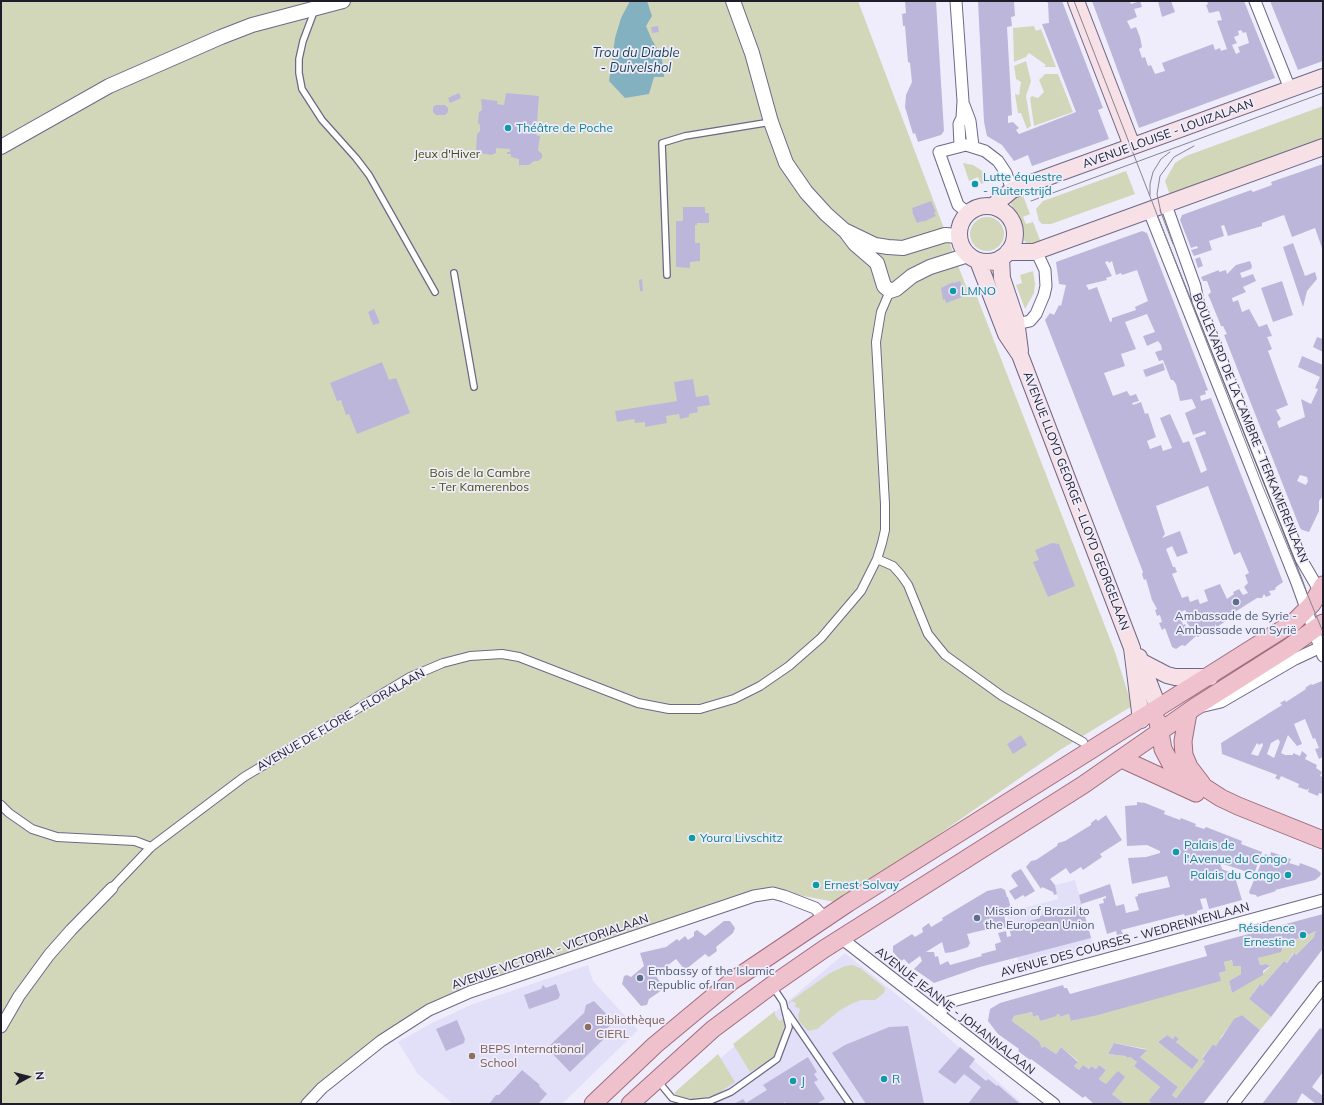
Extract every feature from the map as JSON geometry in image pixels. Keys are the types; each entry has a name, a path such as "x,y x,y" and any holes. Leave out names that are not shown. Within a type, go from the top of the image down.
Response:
{"main road":[{"path":"1076,1 1132,146"},
{"name":"AVENUE LOUISE - LOUIZALAAN","path":"993,206 1012,190 1323,77"},
{"path":"1005,255 1013,244 1015,235 1014,225 1009,216 1002,210 993,206 976,208 968,213 960,225 959,236 962,246 973,258 990,262 1005,255 1034,252 1323,147"},
{"name":"AVENUE LLOYD GEORGE - LLOYD GEORGELAAN","path":"1005,255 1002,278 1016,320 1020,355"},
{"name":"AVENUE LLOYD GEORGE - LLOYD GEORGELAAN","path":"973,258 1006,334 1020,355 1132,648 1141,720"},
{"path":"593,1104 654,1045 732,981 825,918 1073,760 1210,677 1294,622 1307,610 1322,592"},
{"path":"630,1104 713,1029 772,985 841,938 1122,759 1192,710 1318,627"},
{"name":"AVENUE LLOYD GEORGE - LLOYD GEORGELAAN","path":"1132,648 1142,662 1154,696 1157,710"},
{"name":"AVENUE LLOYD GEORGE - LLOYD GEORGELAAN","path":"1142,662 1167,675 1176,677 1210,677"},
{"path":"1157,710 1163,749 1172,766 1187,780 1204,787 1221,798"},
{"path":"1192,710 1183,741 1184,755 1189,767 1204,787"},
{"path":"1141,720 1148,772"},
{"path":"1122,759 1194,793 1221,798 1320,837"},
{"path":"825,918 841,938"}],"street":[{"path":"1,147 116,83 252,25 317,5 343,1"},
{"path":"733,1 752,53 771,122 790,170 826,214 844,230 855,244 877,263 884,286 890,291 896,289 912,276 930,267 973,258"},
{"path":"956,1 963,101 962,118 959,124 960,145"},
{"path":"1255,1 1290,89"},
{"path":"963,101 970,121 972,146"},
{"path":"968,213 958,205 939,152 960,145 972,146 985,151 998,161 1010,180 1012,190"},
{"name":"BOULEVARD DE LA CAMBRE - TERKAMERENLAAN","path":"1166,205 1201,308 1301,559 1322,592"},
{"name":"BOULEVARD DE LA CAMBRE - TERKAMERENLAAN","path":"1149,210 1307,610 1318,627 1322,650"},
{"path":"844,230 874,245 903,248 945,235 959,236"},
{"path":"1016,320 1021,323 1030,321 1036,314 1044,295 1046,286 1045,270 1038,255 1034,252"},
{"name":"AVENUE DE FLORE - FLORALAAN","path":"1,1027 19,996 49,955 151,847 244,776 410,677 443,663 470,656 502,654 532,661 638,703 669,709 700,709 734,699 760,686 789,666 821,638 861,591 877,559 885,530 885,504 876,342 881,312 890,291"},
{"path":"877,559 893,566 904,580 928,634 945,655 1002,696 1083,742"},
{"path":"1192,710 1221,702 1295,659 1322,650"},
{"path":"1,805 9,813 32,829 57,837 134,841 151,847"},
{"name":"AVENUE VICTORIA - VICTORIALAAN","path":"307,1104 322,1088 381,1041 429,1010 470,992 754,896 773,893 784,896 815,908 825,918"},
{"name":"AVENUE DES COURSES - WEDRENNENLAAN","path":"938,1014 948,1002 1323,900"},
{"name":"AVENUE JEANNE - JOHANNALAAN","path":"841,938 1054,1104"},
{"path":"1233,1104 1323,987"}],"lane":[{"path":"317,5 303,41 299,59 299,73 302,89 322,120 369,175 435,292"},
{"path":"667,275 662,143 685,136 771,122"},
{"path":"454,273 474,388"},
{"path":"656,1079 672,1098 690,1103 710,1101 731,1092 777,1059 789,1027 783,1002 772,985"},
{"path":"785,1010 850,1104"}],"shaded area":[{"path":"1075,880 1094,947 1020,968 1007,916 1017,913 1016,910 1058,899 1055,885"},
{"path":"845,953 927,1019 1023,1104 666,1104"},
{"path":"588,965 593,981 638,1030 562,1104 453,1104 418,1074 398,1042 432,1023 473,1004"}],"green space":[{"name":"Bois de la Cambre - Ter Kamerenbos","path":"1,1 858,1 970,297 977,297 1115,652 1132,706 1060,750 840,903 772,890 427,1006 304,1104 1,1104"},
{"path":"1034,26 1036,31 1041,29 1056,67 1044,67 1046,65 1029,53 1026,57 1014,62 1013,28"},
{"path":"1026,61 1031,81 1026,96 1031,126 1027,129 1021,113 1018,113 1015,94 1019,95 1021,82 1016,79 1014,66"},
{"path":"1045,74 1058,74 1073,112 1034,126 1030,98 1032,96 1038,98 1044,92 1039,80"},
{"path":"1323,106 1323,139 1171,198 1165,181 1175,163 1186,156"},
{"path":"963,163 973,165 981,170 989,181 981,184 978,177 969,181"},
{"path":"1126,171 1135,194 1051,224 1042,224 1039,221 1036,209 1043,201"},
{"path":"1021,190 1030,214 1023,217 1026,224 1033,222 1042,245 1027,244 1024,240 1021,224 1011,204 1011,200"},
{"path":"984,217 990,217 994,218 1001,224 1004,234 1003,241 997,248 990,251 984,251 980,250 973,244 970,237 970,231 971,227 977,220"},
{"path":"1033,271 1035,284 1034,293 1025,309 1016,285 1022,283 1020,275"},
{"path":"1316,931 1313,938 1296,955 1293,953 1287,963 1284,961 1262,986 1259,985 1249,999 1271,1017 1260,1030 1242,1015 1235,1019 1221,1037 1220,1042 1216,1046 1213,1044 1202,1058 1205,1061 1176,1098 1172,1095 1178,1087 1140,1057 1146,1049 1114,1043 1108,1054 1125,1056 1128,1058 1130,1057 1137,1062 1134,1066 1160,1087 1149,1100 1155,1104 1125,1104 1112,1094 1110,1081 1106,1084 1099,1079 1106,1070 1099,1065 1096,1069 1091,1066 1089,1069 1083,1065 1079,1070 1074,1066 1078,1061 1061,1047 1056,1054 1044,1046 1042,1048 1039,1041 1012,1021 1014,1016 1032,1012 1033,1017 1038,1015 1040,1021 1059,1014 1060,1017 1069,1014 1072,1021 1220,981 1219,973 1226,971 1224,962 1232,960 1233,966 1241,966 1241,974 1229,981 1232,993 1270,967 1266,964 1260,965 1258,958 1283,949 1283,947 1289,946 1291,940 1301,938","holes":["1167,1035 1173,1039 1175,1037 1179,1039 1176,1042 1199,1060 1192,1068 1158,1042"]},
{"path":"852,965 860,968 885,988 884,993 875,1000 861,1000 851,1004 839,1011 817,1029 808,1031 799,1021 798,1016 800,1009 795,1007 796,1003 791,1001 790,1004 789,1002 830,973 845,966"},
{"path":"775,1011 775,1015 780,1021 784,1018 785,1023 779,1046 772,1059 750,1072 733,1044"},
{"path":"718,1054 735,1082 716,1095 695,1099 679,1098 674,1093"}],"water":[{"name":"Trou du Diable - Duivelshol","path":"630,1 647,1 652,16 646,26 661,55 664,77 654,77 649,94 625,98 609,81 615,38 621,18"}],"building":[{"path":"905,1 936,1 944,131 941,135 918,142 915,133 913,134 905,107 906,95 912,82 910,63 908,62 905,26 903,26 902,14 906,13"},
{"path":"978,1 1014,1 1015,16 1011,17 1012,26 1007,27 1012,115 1008,116 1008,123 1013,122 1019,128 1016,130 1019,134 1076,112 1042,24 1049,23 1048,3 1046,1 1062,1 1103,108 1098,110 1109,139 1032,166 1028,155 1014,161 1002,145 987,136 984,122"},
{"path":"1092,1 1130,1 1131,4 1140,1 1142,7 1134,9 1137,17 1127,21 1131,29 1136,27 1142,47 1139,49 1142,58 1145,57 1148,66 1151,65 1155,74 1165,71 1162,63 1213,44 1215,50 1220,48 1221,51 1227,49 1217,21 1222,20 1219,11 1209,13 1206,5 1208,4 1207,1 1244,1 1275,78 1139,128","holes":["1241,30 1243,33 1246,32 1249,43 1238,47 1240,52 1236,54 1232,45 1237,43 1234,37 1239,35 1238,31"]},
{"path":"1158,1 1171,1 1175,12 1162,17"},
{"path":"1270,1 1323,1 1323,61 1298,70"},
{"path":"658,26 659,32 652,33 651,27"},
{"path":"459,93 461,98 450,103 448,98"},
{"name":"Théâtre de Poche","path":"506,93 539,96 536,135 540,136 538,150 542,154 542,158 529,165 519,165 519,159 511,157 511,154 507,154 507,152 510,152 510,149 496,148 496,153 491,155 476,152 477,134 480,131 480,125 478,123 479,112 482,110 481,99 498,101 497,104 504,105"},
{"path":"436,105 445,105 448,108 448,112 445,115 436,115 433,112 433,107"},
{"path":"1323,164 1323,251 1315,228 1292,237 1284,215 1262,223 1262,226 1228,236 1224,225 1221,226 1224,236 1209,241 1212,250 1194,256 1191,250 1198,248 1197,246 1191,248 1180,220 1182,215 1251,190 1253,192 1272,185 1271,182"},
{"path":"931,201 936,212 934,212 936,216 917,223 912,212 912,208"},
{"path":"683,207 705,207 705,213 709,213 709,223 697,223 697,225 695,225 695,243 700,243 700,261 690,262 690,268 676,267 676,221 683,221"},
{"path":"1142,231 1147,233 1208,390 1205,391 1206,394 1200,396 1201,401 1211,398 1283,582 1276,587 1275,590 1269,591 1271,595 1266,597 1264,594 1262,598 1257,598 1227,617 1229,619 1217,627 1215,624 1215,627 1205,630 1185,646 1182,645 1176,649 1172,647 1165,628 1162,630 1159,623 1162,622 1160,615 1157,616 1155,610 1157,609 1152,600 1146,579 1144,580 1142,574 1143,572 1045,320 1050,313 1054,315 1059,305 1061,306 1066,285 1059,284 1056,262","holes":["1108,261 1109,263 1112,261 1116,275 1121,273 1122,275 1137,270 1148,301 1135,307 1136,310 1112,318 1112,321 1110,322 1097,287 1089,290 1086,285 1107,280 1106,278 1112,276 1105,262","1147,314 1155,332 1143,336 1147,346 1158,341 1162,350 1155,352 1159,361 1163,360 1171,380 1173,380 1176,384 1180,401 1192,399 1196,408 1185,413 1193,435 1205,431 1206,434 1195,438 1207,470 1201,473 1189,441 1183,443 1170,414 1160,418 1172,448 1163,451 1161,445 1150,449 1147,441 1156,437 1148,413 1145,414 1141,402 1133,405 1132,403 1139,401 1136,394 1130,396 1127,391 1113,396 1104,373 1125,366 1121,354 1136,349 1125,322","1208,486 1234,555 1240,552 1249,573 1245,575 1248,583 1244,587 1248,593 1243,595 1239,589 1233,592 1234,594 1227,599 1220,584 1204,590 1208,601 1200,604 1198,599 1190,602 1188,596 1182,598 1172,574 1177,572 1175,567 1173,567 1166,549 1172,546 1177,557 1188,553 1180,531 1162,538 1165,534 1156,506","1185,610 1190,618 1186,621 1190,627 1187,629 1185,624 1183,625 1179,613"]},
{"path":"1293,243 1305,276 1315,272 1317,279 1307,291 1303,307 1283,247"},
{"path":"1200,257 1203,266 1198,268 1195,259"},
{"path":"1250,261 1252,266 1251,269 1240,273 1242,278 1253,274 1256,281 1243,287 1246,292 1232,298 1233,302 1238,300 1242,312 1249,309 1259,327 1267,324 1272,336 1267,337 1272,349 1268,351 1288,405 1276,410 1281,419 1277,422 1279,428 1305,417 1301,399 1311,404 1318,389 1315,388 1320,377 1298,367 1302,356 1323,365 1323,496 1319,501 1319,511 1309,532 1300,528 1224,335 1227,334 1223,326 1221,326 1208,295 1211,292 1207,281 1203,281 1201,277 1219,270 1219,272 1226,270 1227,274 1236,265","holes":["1300,475 1307,477 1308,481 1306,485 1297,481"]},
{"path":"642,279 643,291 640,291 639,280"},
{"path":"960,281 965,296 946,303 945,299 943,300 941,288 953,282"},
{"path":"1282,281 1293,315 1273,322 1261,288"},
{"path":"374,309 380,323 373,325 368,312"},
{"path":"1317,337 1323,339 1323,352 1313,347"},
{"path":"382,362 389,380 396,378 410,413 357,434 349,414 346,415 341,400 337,401 330,383"},
{"path":"1163,363 1165,370 1146,377 1143,370"},
{"path":"693,379 696,397 708,395 710,405 697,407 698,412 689,414 689,417 680,419 679,414 666,416 667,423 645,427 645,422 635,423 634,419 617,422 615,411 677,401 674,382"},
{"path":"1052,543 1059,544 1075,586 1048,597 1033,562 1039,560 1035,550"},
{"path":"1322,681 1323,757 1319,759 1315,749 1319,748 1315,738 1313,739 1305,719 1294,724 1302,744 1297,746 1288,735 1281,753 1285,755 1293,755 1293,753 1300,756 1302,751 1307,755 1305,759 1317,765 1316,768 1322,772 1320,776 1323,777 1323,794 1319,793 1318,796 1308,792 1309,788 1307,790 1298,787 1299,784 1281,776 1279,780 1275,778 1277,775 1222,754 1221,743 1282,705 1280,703 1285,700 1286,702 1311,684 1312,685","holes":["1278,739 1280,742 1274,758 1267,754 1271,743","1257,743 1259,745 1262,743 1263,745 1258,756 1251,754"]},
{"path":"1021,735 1027,745 1013,754 1007,744"},
{"path":"1137,802 1145,803 1165,811 1164,814 1180,820 1181,818 1196,824 1195,826 1204,829 1206,827 1242,841 1241,844 1262,852 1254,874 1220,863 1222,869 1234,874 1242,900 1209,909 1206,898 1200,899 1203,909 1197,911 1197,913 1185,916 1184,914 1121,930 1123,934 1117,935 1116,931 1107,934 1099,904 1104,903 1103,899 1106,898 1106,896 1081,904 1079,895 1110,884 1116,906 1124,904 1126,913 1139,910 1135,897 1138,896 1138,894 1170,887 1167,876 1132,884 1128,858 1146,857 1160,853 1160,851 1147,845 1127,846 1125,806 1137,805"},
{"path":"1106,815 1122,840 1100,854 1102,857 1083,870 1081,867 1070,874 1066,868 1050,879 1055,885 1057,894 1054,895 1053,892 1042,887 1041,889 1026,867 1031,861 1036,860 1057,846 1058,843 1065,841 1091,825 1091,823 1096,819 1098,821"},
{"name":"Palais du Congo","path":"1271,852 1291,859 1289,863 1299,866 1300,863 1316,869 1321,873 1320,876 1315,880 1275,890 1276,891 1257,897 1256,895 1250,894 1249,892 1265,854 1270,856"},
{"path":"1021,869 1035,891 1025,897 1023,895 1015,900 1009,891 1018,886 1011,876 1013,873"},
{"path":"1001,888 1005,890 1012,912 1004,915 1007,927 998,929 997,927 967,934 970,943 968,947 953,952 945,953 942,942 926,952 934,952 935,957 938,956 940,965 948,961 950,965 982,956 981,954 996,950 995,944 1001,942 998,933 1006,931 1007,937 1011,936 1009,927 1040,918 1040,916 1082,906 1091,938 980,967 934,983 914,969 922,961 920,956 909,964 904,959 901,961 893,952 893,946 912,934 915,937 923,932 922,928 929,923 931,927 943,920 942,918 987,891"},
{"path":"1323,914 1323,951 1322,950 1271,1017 1249,999 1260,984 1262,986 1284,961 1287,963 1294,953 1296,955 1313,938 1316,931 1301,938 1291,940 1289,946 1283,947 1281,952 1258,958 1260,965 1266,964 1270,966 1263,971 1263,975 1232,993 1229,981 1241,974 1241,966 1233,966 1232,960 1224,962 1226,971 1219,973 1221,981 1098,1015 1071,1021 1069,1014 1060,1017 1059,1014 1040,1021 1038,1015 1033,1017 1032,1012 1014,1016 1012,1021 1039,1041 1042,1048 1044,1046 1056,1054 1061,1047 1078,1062 1074,1066 1079,1070 1083,1065 1089,1069 1091,1066 1096,1069 1099,1065 1106,1070 1099,1079 1106,1084 1118,1071 1125,1077 1112,1094 1125,1104 1094,1104 1085,1096 1083,1098 1018,1051 1019,1049 998,1034 988,1021 990,1009 1000,1003 1063,985 1064,988 1067,988 1070,994 1207,956 1204,946"},
{"path":"724,921 730,921 735,928 733,933 716,947 717,951 709,957 705,954 685,970 676,959 655,975 665,988 649,999 647,1005 641,1006 622,984 624,976 627,975 631,977 644,966 640,953 666,947 677,939 679,941 685,936 688,940 694,936 694,932 697,930 705,936"},
{"path":"556,984 560,995 558,999 529,1009 524,995 541,989 543,985 546,988"},
{"path":"594,1001 611,1019 611,1025 604,1031 608,1035 570,1072 547,1048 584,1013 586,1005"},
{"path":"1242,1015 1260,1030 1203,1104 1151,1103 1149,1100 1160,1087 1134,1066 1137,1062 1130,1057 1128,1058 1125,1056 1108,1054 1114,1043 1147,1050 1140,1057 1178,1087 1172,1095 1176,1098 1205,1061 1202,1059 1213,1044 1216,1046 1234,1019"},
{"path":"457,1020 465,1039 464,1043 446,1051 436,1029"},
{"name":"R","path":"908,1026 924,1104 866,1104 832,1053 845,1045 889,1027"},
{"path":"1323,1026 1323,1072 1312,1087 1323,1096 1323,1104 1316,1104 1302,1093 1296,1104 1262,1104 1320,1028 1321,1029"},
{"path":"1167,1035 1173,1039 1175,1036 1179,1039 1176,1042 1199,1060 1192,1069 1158,1042"},
{"path":"960,1047 975,1059 969,1067 986,1081 988,1079 997,1086 998,1085 1020,1104 968,1104 981,1087 964,1074 955,1084 938,1072"},
{"name":"J","path":"808,1057 817,1072 814,1074 818,1080 814,1082 825,1099 816,1104 787,1104 785,1102 782,1104 734,1104 743,1099 746,1103 767,1090 763,1085"},
{"path":"522,1070 540,1085 539,1086 547,1094 538,1104 489,1104 496,1095 499,1095"}],"tram line":[{"path":"1074,1 1263,487 1323,632"},
{"path":"1031,201 1323,93"},
{"path":"1161,213 1157,194 1160,176 1174,157 1194,146"},
{"path":"1150,195 1150,184 1153,172 1161,159 1170,152"},
{"path":"1160,210 1173,244"}],"place":[{"name":"Théâtre de Poche","path":"508,128"},
{"name":"Lutte équestre - Ruiterstrijd","path":"975,184"},
{"name":"LMNO","path":"953,291"},
{"name":"Ambassade de Syrie - Ambassade van Syrië","path":"1236,602"},
{"name":"Youra Livschitz","path":"692,838"},
{"name":"Palais de l'Avenue du Congo","path":"1176,852"},
{"name":"Palais du Congo","path":"1288,875"},
{"name":"Ernest Solvay","path":"816,885"},
{"name":"Mission of Brazil to the European Union","path":"977,918"},
{"name":"Résidence Ernestine","path":"1303,935"},
{"name":"Embassy of the Islamic Republic of Iran","path":"640,978"},
{"name":"Bibliothèque CIERL","path":"588,1027"},
{"name":"BEPS International School","path":"472,1056"},
{"name":"R","path":"884,1079"},
{"name":"J","path":"793,1081"}],"park label":[{"name":"Jeux d'Hiver","path":"447,154"}]}
